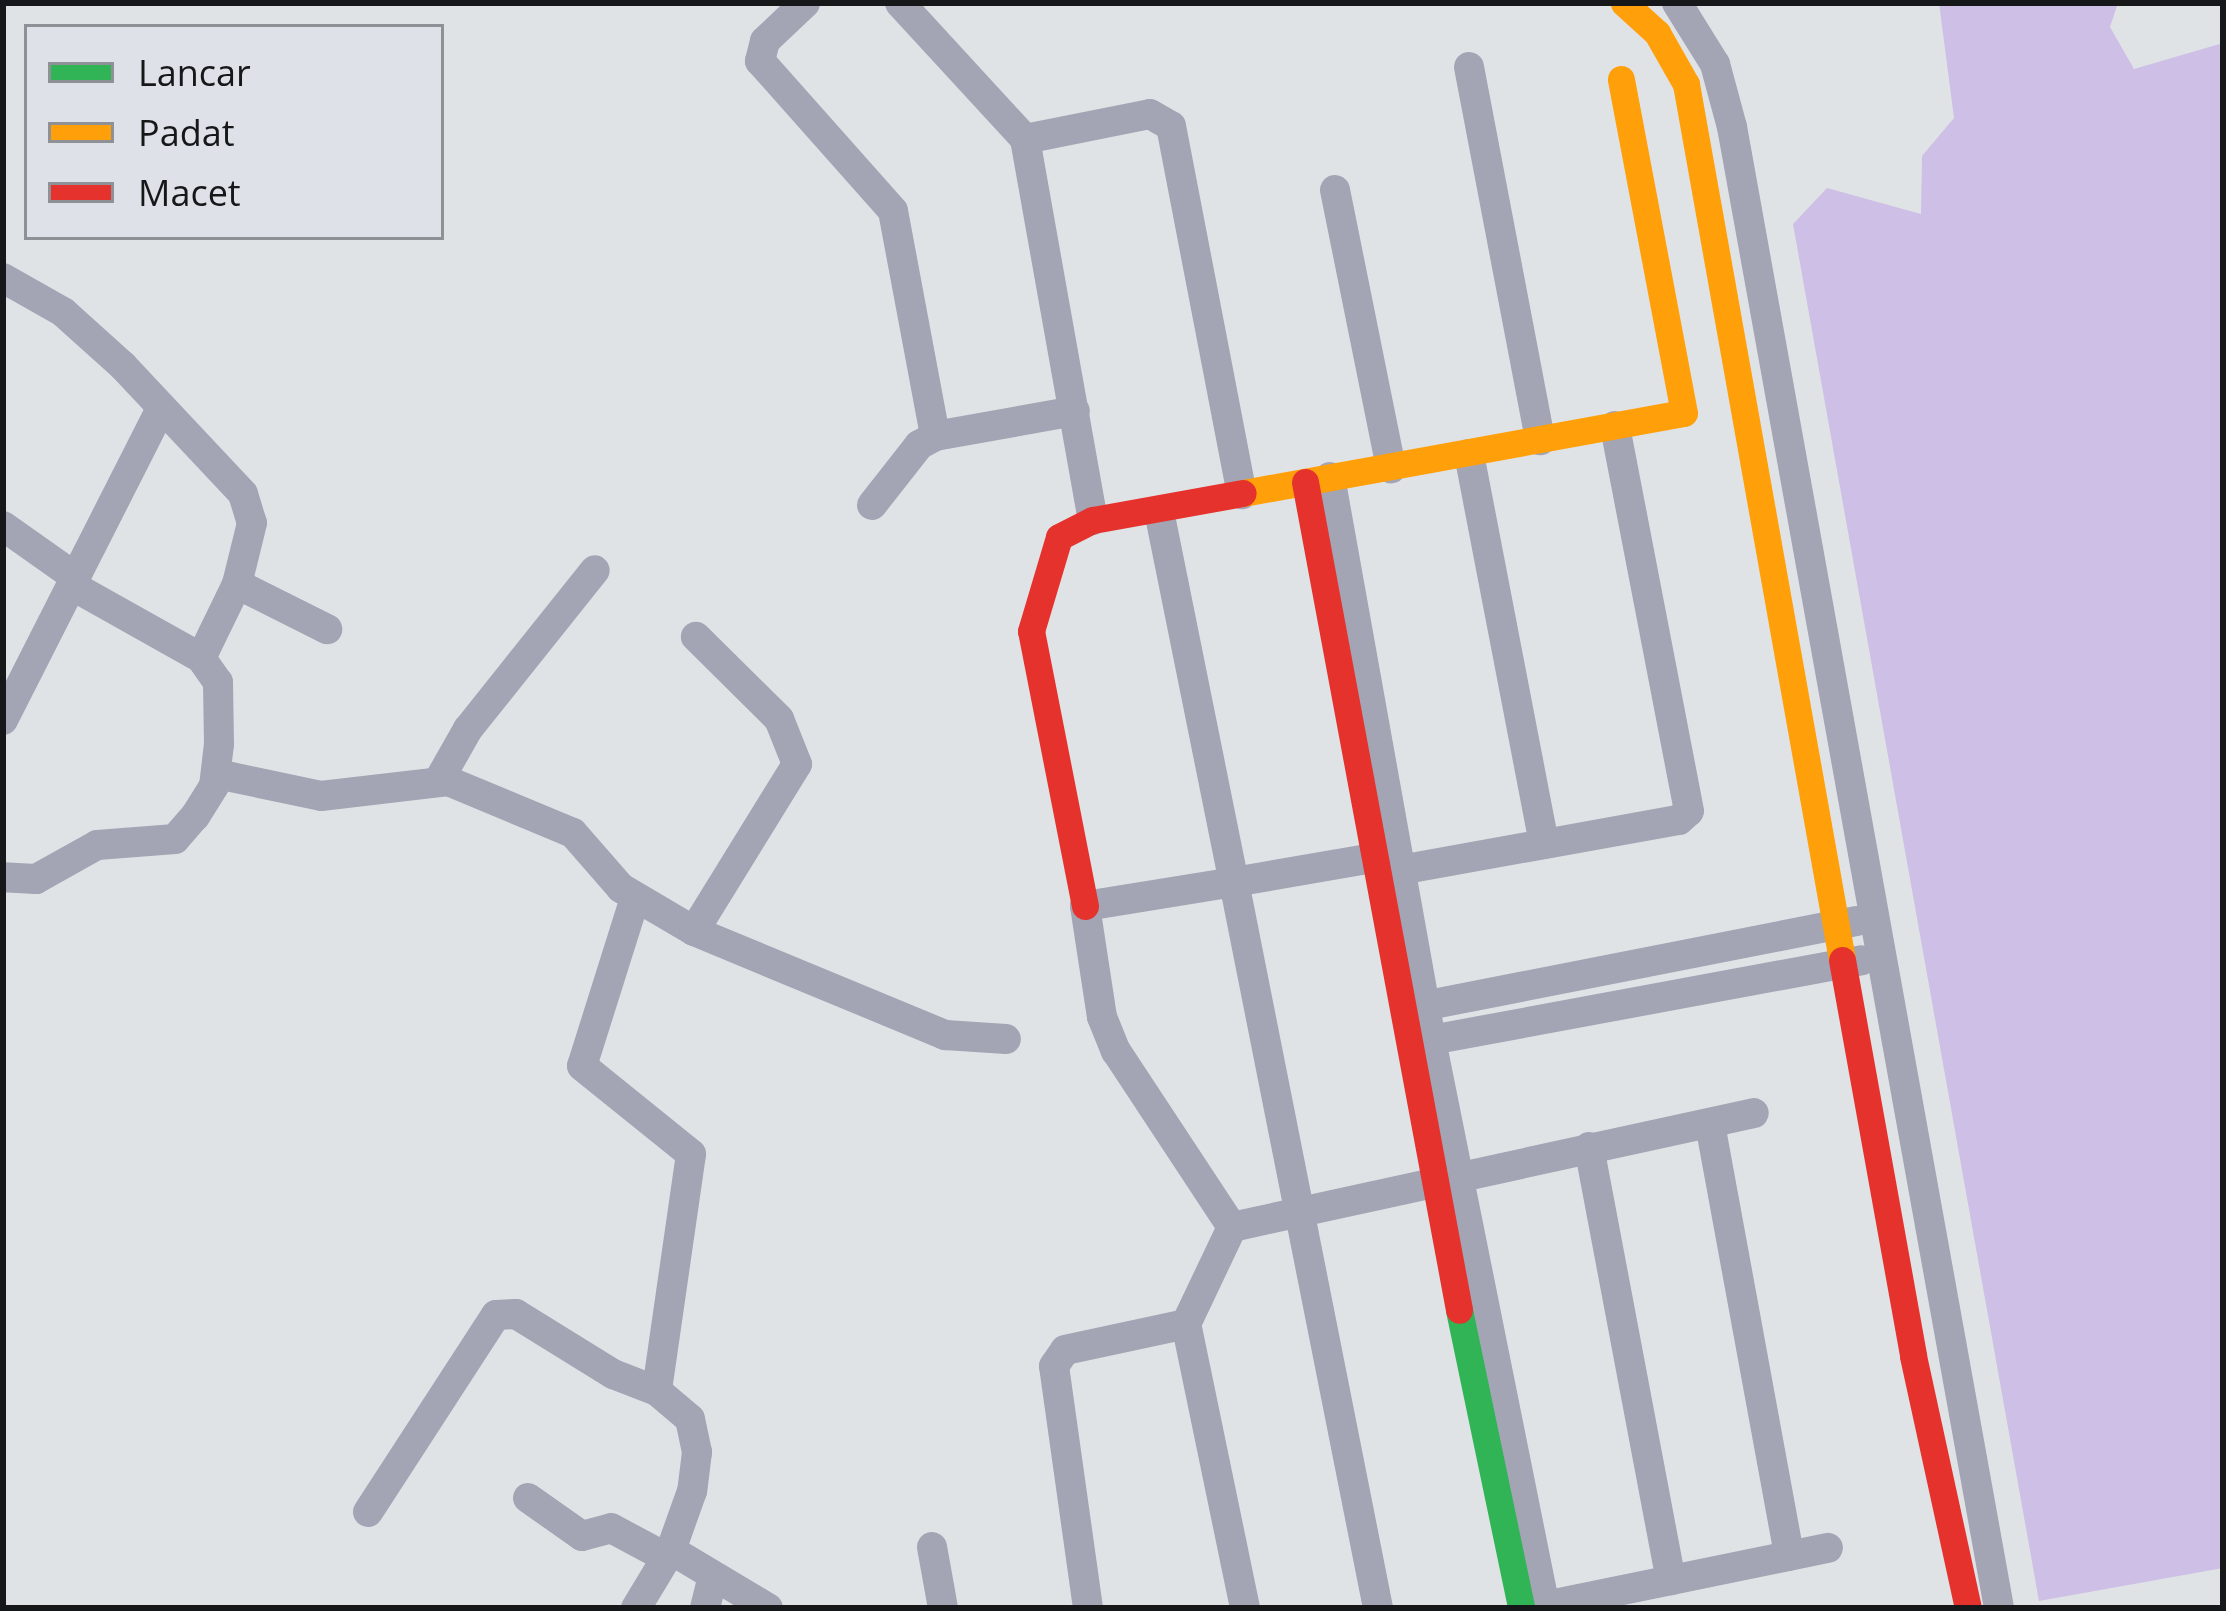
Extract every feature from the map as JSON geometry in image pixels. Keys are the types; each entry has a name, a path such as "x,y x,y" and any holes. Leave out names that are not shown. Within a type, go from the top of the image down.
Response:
{"street":[{"path":"805,3 765,41 760,61 893,211 935,436"},
{"path":"901,3 1025,139 1093,520"},
{"path":"1624,3 1657,33 1686,84 1913,1356 1968,1608"},
{"path":"1677,3 1715,64 1732,127 1886,959 1999,1608"},
{"path":"1469,67 1540,440"},
{"path":"1232,1227 1116,1051 1102,1017 1031,631 1058,537 1093,520 1684,413 1621,79"},
{"path":"1025,139 1150,114 1171,126 1242,494"},
{"path":"1335,190 1391,468"},
{"path":"3,278 63,312 251,506 237,584 201,658"},
{"path":"872,505 935,436 1075,411"},
{"path":"3,720 160,412"},
{"path":"1084,906 1234,882 1544,844 1679,820 1690,803 1615,426"},
{"path":"1469,454 1544,844"},
{"path":"1317,479 1520,1608"},
{"path":"1159,511 1378,1608"},
{"path":"3,526 73,581 201,658 220,691 215,780 175,838 97,845 37,879 3,877"},
{"path":"439,780 468,729 595,570"},
{"path":"237,584 327,629"},
{"path":"694,931 797,764 779,719 696,637"},
{"path":"215,780 321,796 439,780 573,833 635,898 694,931 945,1035 978,1031 1006,1039"},
{"path":"635,898 582,1066 691,1154 657,1391"},
{"path":"1413,1009 1878,916"},
{"path":"1419,1041 1844,961 1886,959"},
{"path":"1232,1227 1754,1113"},
{"path":"1710,1124 1789,1556"},
{"path":"1589,1147 1671,1580"},
{"path":"1446,1180 1545,1606"},
{"path":"1232,1227 1186,1324 1244,1608"},
{"path":"368,1512 500,1312 657,1391 690,1419 697,1452 668,1554 636,1608"},
{"path":"1088,1608 1054,1366 1065,1350 1186,1324"},
{"path":"528,1498 583,1536 611,1528 668,1554 709,1593 768,1608"},
{"path":"932,1547 943,1608"},
{"path":"1535,1608 1828,1548"}],"shaded area":[{"path":"1939,3 2118,3 2110,27 2134,69 2223,43 2223,1568 2039,1601 1793,224 1827,188 1921,214 1922,156 1954,118"}],"traffic: fast":[{"path":"1459,1310 1521,1608"}],"traffic: slow":[{"path":"1624,3 1657,33 1686,84 1842,960"},
{"path":"1243,493 1684,413 1621,79"}],"traffic: jam":[{"path":"1305,482 1459,1310"},
{"path":"1085,906 1031,631 1059,537 1093,520 1243,493"},
{"path":"1842,960 1913,1356 1968,1608"}]}
